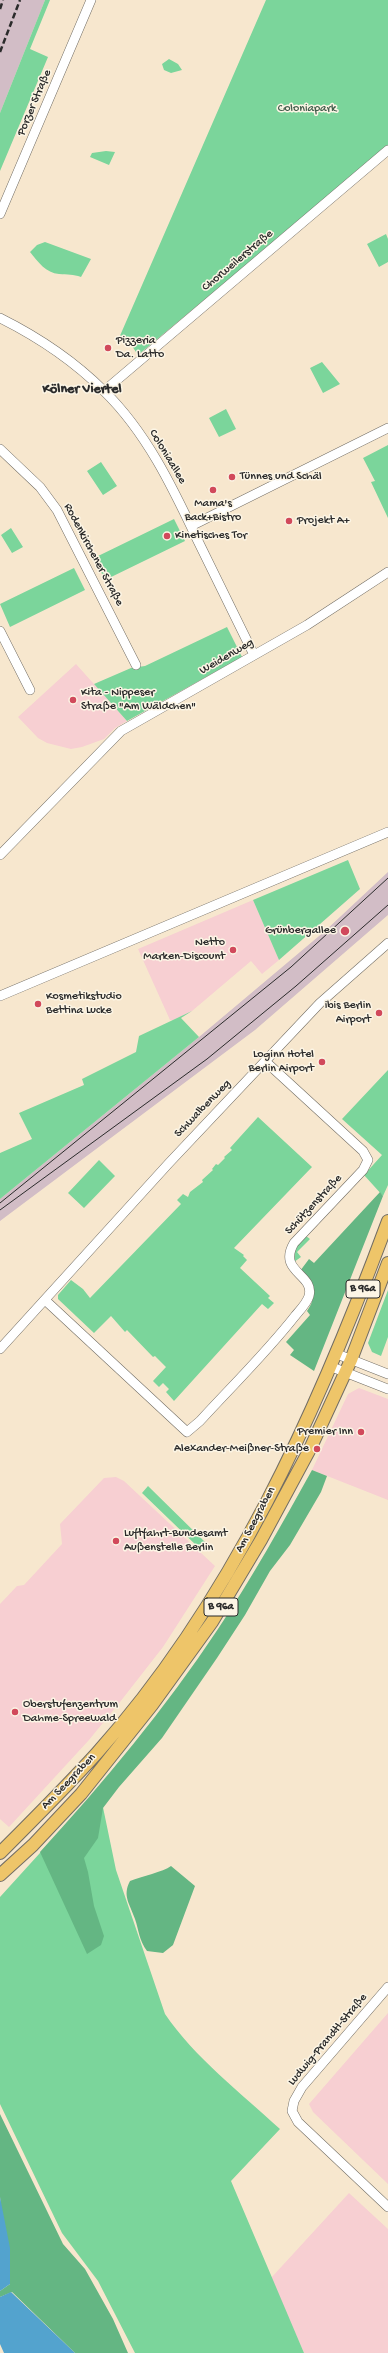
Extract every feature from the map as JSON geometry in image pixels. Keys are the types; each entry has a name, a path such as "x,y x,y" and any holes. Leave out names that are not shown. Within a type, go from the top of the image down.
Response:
{"main road":[{"name":"Am Seegraben","path":"1,1849 98,1752 141,1699 194,1624 249,1535 280,1475 332,1367 388,1222"},
{"name":"Am Seegraben","path":"0,1875 33,1845 81,1794 152,1705 212,1622 299,1469 346,1372 388,1263"}],"street":[{"name":"Porzer Straße","path":"0,214 91,0"},
{"name":"Chorweilerstraße","path":"104,391 388,150"},
{"name":"Coloniaallee","path":"0,318 38,339 68,360 104,391 140,434 156,460 191,526 254,655"},
{"path":"191,526 388,428"},
{"name":"Rodenkirchener Straße","path":"0,448 40,487 57,510 136,665"},
{"name":"Weidenweg","path":"0,856 121,731 307,625 388,572"},
{"path":"0,631 30,690"},
{"path":"0,996 388,832"},
{"name":"Schwalbenweg","path":"0,1349 168,1163 320,1003 388,943"},
{"name":"Schützenstraße","path":"45,1300 187,1432 200,1421 279,1334 309,1298 309,1286 290,1263 290,1249 363,1170 368,1160 363,1151 265,1061"},
{"path":"337,1354 388,1374"},
{"path":"332,1367 388,1389"},
{"path":"1,1849 15,1861"},
{"name":"Ludwig-Prandtl-Straße","path":"388,1987 302,2086 294,2101 292,2111 298,2122 388,2207"}],"shaded area":[{"path":"0,0 45,0 0,113"},
{"name":"Kita - Nippeser Straße \"Am Wäldchen\"","path":"76,664 127,721 115,728 104,739 82,747 71,749 47,743 38,738 18,717"},
{"path":"388,872 388,915 255,1030 0,1221 0,1199 199,1037 325,931"},
{"path":"253,900 279,960 262,974 251,961 192,1011 174,1020 170,1020 138,949"},
{"path":"359,1388 388,1399 388,1500 312,1470 348,1394"},
{"path":"116,1477 124,1481 215,1566 163,1647 120,1702 89,1740 9,1827 0,1819 0,1604 17,1586 24,1585 62,1544 60,1524 104,1478"},
{"path":"388,2013 388,2184 313,2112 309,2104"},
{"path":"349,2193 388,2229 388,2353 304,2353 271,2278"}],"green space":[{"path":"45,0 50,0 30,49 48,57 0,171 0,113"},
{"name":"Coloniapark","path":"266,0 388,0 388,147 138,355 132,346 119,338"},
{"path":"169,59 178,64 182,70 171,73 164,70 162,64"},
{"path":"106,151 115,152 109,165 90,157 92,153"},
{"path":"386,234 388,239 388,262 379,267 367,244"},
{"path":"45,242 91,259 81,277 50,272 36,260 30,252 37,245"},
{"path":"322,362 340,384 323,393 310,368"},
{"path":"226,409 236,429 219,437 209,418"},
{"path":"388,445 388,518 371,482 375,481 363,458"},
{"path":"101,462 117,486 103,495 87,471"},
{"path":"174,519 185,541 105,580 94,558"},
{"path":"11,528 23,547 12,553 1,535"},
{"path":"74,568 85,590 10,627 0,604"},
{"path":"227,627 242,657 127,721 94,684 131,668 145,666"},
{"path":"348,860 360,889 279,960 253,900"},
{"path":"192,1011 181,1018 199,1037 0,1199 0,1153 32,1139 19,1113 84,1085 82,1079 136,1052 139,1036"},
{"path":"388,1070 388,1185 383,1196 364,1175 382,1155 342,1119"},
{"path":"258,1117 312,1167 234,1248 244,1255 243,1256 247,1260 240,1268 270,1296 268,1298 274,1303 268,1309 262,1304 174,1401 166,1392 169,1389 163,1383 159,1387 153,1381 166,1367 155,1356 153,1357 127,1330 125,1332 111,1316 94,1333 58,1299 58,1295 71,1280 83,1289 90,1298 181,1204 177,1200 183,1194 188,1197 190,1192 203,1182 202,1180 213,1170 212,1169 216,1164 218,1165 225,1158 224,1157 232,1150 230,1148"},
{"path":"99,1160 115,1176 84,1208 68,1193"},
{"path":"380,1192 383,1196 314,1371 290,1355 294,1350 286,1342 310,1315 307,1311 311,1305 313,1295 310,1286 300,1271 309,1259 314,1263"},
{"path":"306,1236 310,1239 297,1252 301,1257 294,1262 295,1247"},
{"path":"388,1290 388,1337 381,1356 372,1352 368,1343"},
{"path":"312,1470 327,1476 321,1492 290,1545 270,1571 245,1615 162,1738 119,1787 103,1808 98,1838 84,1858 94,1906 104,1936 101,1945 87,1954 40,1852 133,1744 198,1659 255,1571"},
{"path":"148,1486 205,1542 199,1548 142,1493"},
{"path":"99,1788 116,1870 165,2014 204,2060 280,2129 231,2181 304,2353 135,2353 98,2281 62,2233 0,2104 0,1897"},
{"path":"171,1866 195,1886 173,1945 163,1953 147,1951 141,1939 128,1900 128,1886 130,1881"},
{"path":"0,2114 63,2244 85,2269 113,2319 128,2353 75,2353 12,2292 0,2297 0,2291 10,2284 0,2197"}],"water":[{"path":"0,2197 10,2248 10,2284 0,2291"},
{"path":"11,2292 75,2353 4,2353 0,2344 0,2297"}],"tram line":[{"path":"0,1203 291,967 388,878"},
{"path":"0,1210 207,1059 296,986 388,905"}],"railway":[{"path":"0,9 3,0"},
{"path":"0,52 20,0"}],"place":[{"name":"Pizzeria Da. Latto","path":"108,348"},
{"name":"Tünnes und Schäl","path":"232,477"},
{"name":"Mama's Back+Bistro","path":"213,490"},
{"name":"Projekt A+","path":"289,521"},
{"name":"Kinetisches Tor","path":"167,536"},
{"name":"Kita - Nippeser Straße \"Am Wäldchen\"","path":"73,700"},
{"name":"Grünbergallee","path":"345,931"},
{"name":"Netto Marken-Discount","path":"233,950"},
{"name":"Kosmetikstudio Bettina Lucke","path":"38,1004"},
{"name":"ibis Berlin Airport","path":"379,1013"},
{"name":"Loginn Hotel Berlin Airport","path":"322,1062"},
{"name":"Premier Inn","path":"361,1432"},
{"name":"Alexander-Meißner-Straße","path":"317,1449"},
{"name":"Luftfahrt-Bundesamt Außenstelle Berlin","path":"116,1541"},
{"name":"Oberstufenzentrum Dahme-Spreewald","path":"15,1712"}],"district":[{"name":"Kölner Viertel","path":"82,390"}]}
